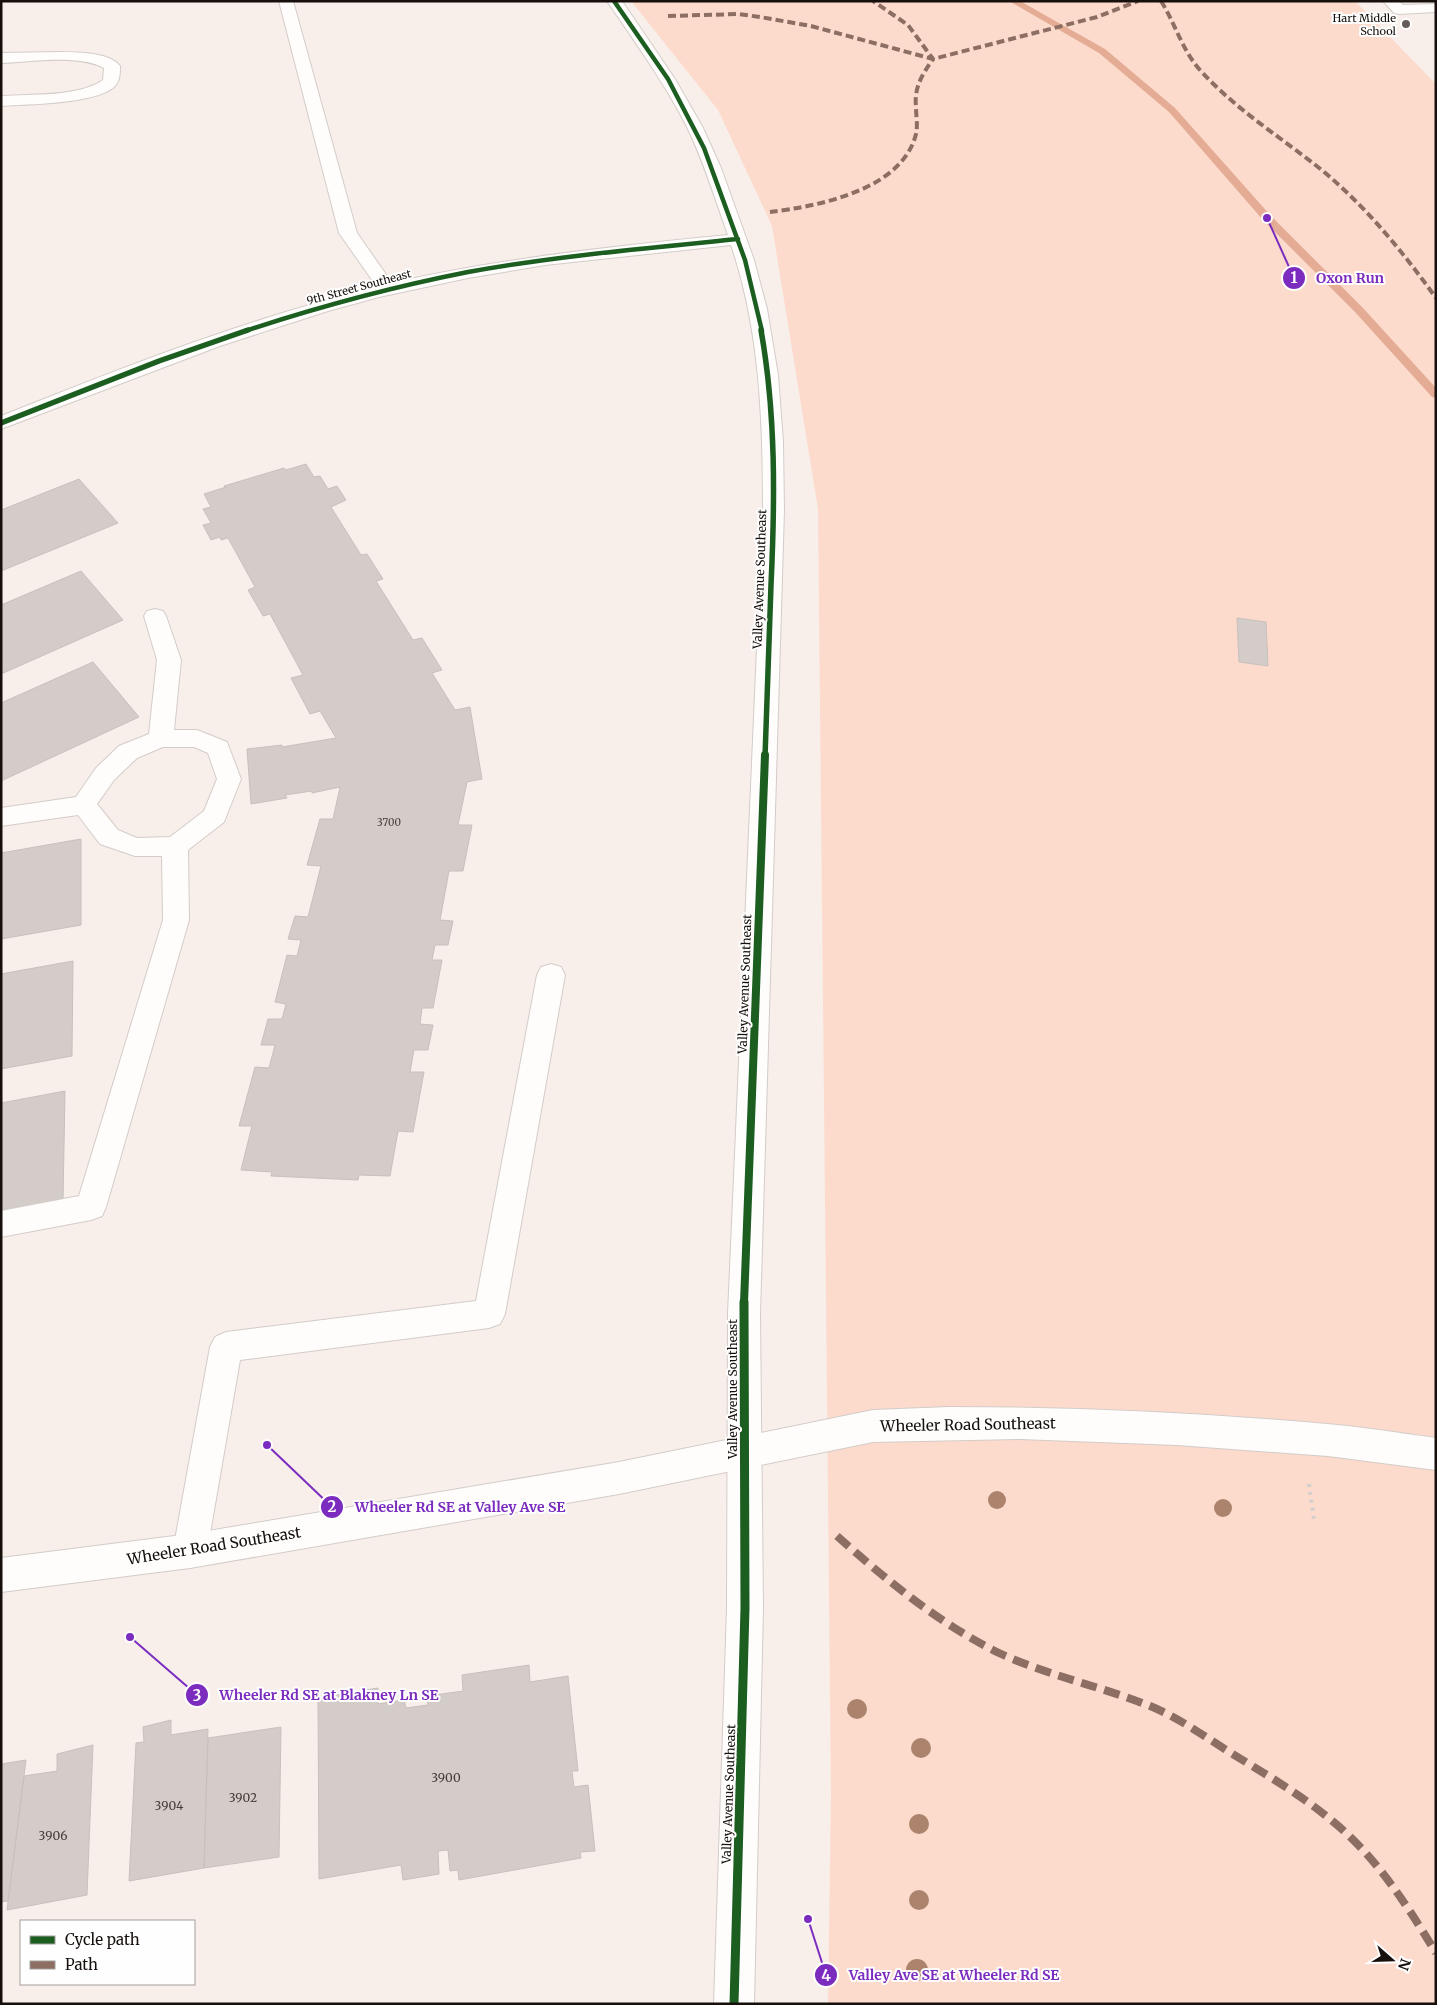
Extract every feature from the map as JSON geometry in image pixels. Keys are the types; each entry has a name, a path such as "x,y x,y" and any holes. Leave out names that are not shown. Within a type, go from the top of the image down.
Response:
{"street":[{"path":"286,1 348,233 388,290"},
{"name":"Valley Avenue Southeast","path":"614,1 660,66 695,128 714,171 750,276 762,339 771,407 774,488 744,1314 745,1608 734,2004"},
{"path":"1390,1 1399,10 1436,8"},
{"path":"1,58 87,57 107,61 112,66 113,78 107,85 92,91 70,95 1,101"},
{"name":"9th Street Southeast","path":"1,423 217,341 297,315 388,290 430,280 550,258 738,240"},
{"path":"155,616 169,660 161,739"},
{"path":"1,817 84,805 105,774 128,752 161,739 197,738 218,748 229,779 215,816 175,846 135,847 109,837 84,805"},
{"path":"1,1224 91,1207 176,920 175,846"},
{"path":"190,1551 226,1347 489,1314 551,975"},
{"name":"Wheeler Road Southeast","path":"1,1575 190,1551 619,1478 873,1426 949,1423 1075,1424 1176,1429 1328,1440 1436,1454"}],"shaded area":[{"path":"631,1 1355,1 1436,84 1436,2004 828,2004 831,1795 818,509 772,226 718,110"}],"building":[{"path":"306,464 314,477 320,476 328,489 337,486 346,500 331,507 361,555 367,554 383,579 376,581 413,640 422,638 442,670 432,673 455,710 470,707 482,779 467,782 458,825 472,825 463,871 449,871 440,920 453,921 448,945 435,945 432,960 442,960 433,1008 422,1008 420,1024 433,1025 428,1050 414,1050 410,1072 424,1072 413,1132 398,1131 390,1176 359,1175 358,1180 271,1176 272,1172 241,1170 252,1126 239,1126 255,1067 269,1068 275,1045 261,1045 268,1019 282,1019 286,1004 275,1002 287,955 297,956 301,940 288,939 295,916 308,917 321,866 307,865 320,819 333,819 340,787 312,793 312,791 285,795 287,798 251,804 247,749 282,745 282,747 336,738 320,711 310,714 291,678 303,675 270,614 263,616 248,590 255,587 228,538 221,540 220,537 211,540 203,525 211,523 203,509 211,507 204,494 284,468 286,470"},
{"path":"79,479 118,523 1,571 1,510"},
{"path":"81,571 123,620 1,674 1,605"},
{"path":"1237,618 1266,622 1268,666 1239,662"},
{"path":"93,662 139,717 1,781 1,703"},
{"path":"81,839 81,925 1,939 1,853"},
{"path":"73,961 72,1056 1,1069 1,974"},
{"path":"65,1091 63,1201 1,1213 1,1103"},
{"path":"529,1665 530,1682 568,1676 578,1771 572,1771 574,1787 588,1785 595,1851 580,1852 581,1858 459,1880 458,1870 450,1871 448,1850 438,1851 439,1874 403,1880 401,1865 319,1879 318,1698 378,1688 378,1704 404,1700 406,1708 428,1705 427,1696 463,1691 462,1675"},
{"path":"171,1720 171,1735 208,1729 204,1868 129,1881 136,1743 144,1742 143,1727"},
{"path":"281,1727 279,1857 204,1868 208,1738"},
{"path":"93,1745 87,1895 7,1910 24,1776 57,1771 57,1754"},
{"path":"26,1760 8,1901 1,1902 1,1764"}],"waterway":[{"path":"1013,1 1102,51 1172,110 1267,218 1359,310 1436,395"}],"marked path":[{"path":"770,212 811,206 857,191 878,181 896,168 909,152 917,128 915,100 917,84 933,59 908,25 873,1"},
{"path":"668,16 738,14 760,17 811,26 933,59 1097,17 1138,1"},
{"path":"1161,1 1188,54 1200,70 1250,116 1323,171 1354,199 1391,239 1436,298"},
{"path":"837,1536 884,1578 961,1631 1000,1653 1143,1703 1170,1715 1306,1800 1333,1821 1357,1844 1407,1905 1436,1953"}],"cycle path":[{"path":"614,1 668,79 695,128 712,168 742,251 758,309 764,342 773,442 773,543 744,1314 745,1608 734,2004"},
{"path":"1,423 159,361 213,342 321,307 376,293 468,272 545,260 738,239"}],"place":[{"name":"Hart Middle School","path":"1406,24"},
{"name":"Oxon Run","path":"1267,218"},
{"name":"Wheeler Rd SE at Valley Ave SE","path":"267,1445"},
{"name":"Wheeler Rd SE at Blakney Ln SE","path":"130,1637"},
{"name":"Valley Ave SE at Wheeler Rd SE","path":"808,1919"}]}
